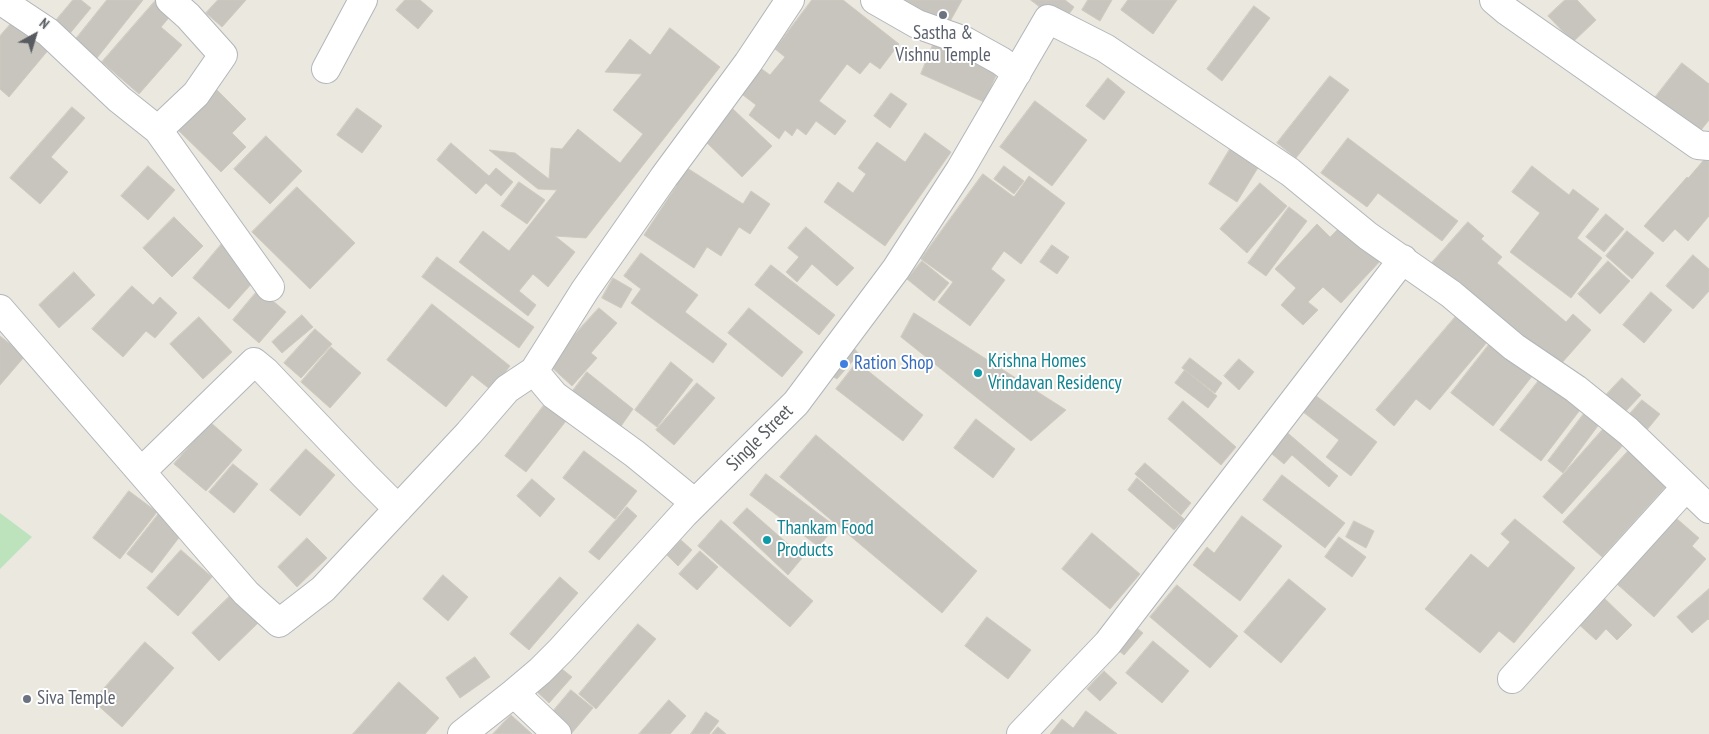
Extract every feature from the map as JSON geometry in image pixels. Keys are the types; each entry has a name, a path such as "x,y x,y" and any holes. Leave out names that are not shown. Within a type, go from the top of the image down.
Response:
{"street":[{"path":"0,0 48,32 119,99 158,130 270,287"},
{"path":"158,130 196,94 223,55 188,16 170,0"},
{"path":"326,69 363,0"},
{"path":"0,309 246,593 279,623 323,589 507,390 534,371 585,290 748,63 790,0"},
{"path":"875,0 917,24 965,41 1001,61 1017,73"},
{"path":"1494,0 1698,145 1709,146"},
{"name":"Single Street","path":"462,734 514,693 561,650 695,503 796,403 896,269 960,170 1048,19 1105,48 1290,172 1368,236 1403,259"},
{"path":"1021,734 1108,643 1403,259 1451,294 1514,347 1583,395 1628,431 1709,509"},
{"path":"142,471 254,362 265,371 398,509"},
{"path":"534,371 554,395 635,454 695,503"},
{"path":"1512,679 1686,487"},
{"path":"514,693 557,734"}],"green space":[{"path":"0,513 32,537 0,569"}],"building":[{"path":"73,0 81,0 91,8 67,37 53,24"},
{"path":"107,0 143,0 93,63 71,45"},
{"path":"156,0 173,13 161,27 182,45 139,94 102,62"},
{"path":"218,0 246,0 222,27 206,13"},
{"path":"405,0 420,0 433,11 418,29 396,10"},
{"path":"812,0 843,0 899,44 880,69 870,62 860,74 847,64 819,101 846,121 835,135 816,121 806,135 797,128 792,136 785,130 779,139 749,115 756,105 739,92 759,67 770,75 785,57 775,49"},
{"name":"Sastha & Vishnu Temple","path":"905,0 962,0 948,25"},
{"path":"1031,0 1065,0 1074,7 1062,24"},
{"path":"1088,0 1112,0 1100,21 1082,10"},
{"path":"1128,0 1177,0 1153,34 1121,10"},
{"path":"1565,0 1577,0 1596,20 1573,42 1548,16"},
{"path":"1254,6 1270,18 1222,81 1207,69"},
{"path":"15,19 50,48 9,97 0,89 0,36"},
{"path":"670,28 720,67 586,238 555,236 575,252 548,287 533,274 519,291 536,305 528,316 459,262 483,231 509,251 557,190 538,189 489,150 515,153 549,179 551,148 562,149 578,129 620,163 643,134 613,110 642,74 605,72 630,39 650,55"},
{"path":"935,40 999,69 984,102 921,74"},
{"path":"1682,63 1709,84 1709,120 1694,139 1650,104"},
{"path":"1330,76 1349,90 1296,158 1277,143"},
{"path":"1108,78 1125,92 1104,120 1086,106"},
{"path":"215,88 246,119 232,133 246,147 221,172 176,128"},
{"path":"891,93 907,104 890,128 874,116"},
{"path":"1035,101 1087,140 1052,186 1000,147"},
{"path":"72,107 85,118 51,157 68,172 40,204 10,178"},
{"path":"357,108 382,126 362,153 337,135"},
{"path":"733,109 772,146 742,177 704,140"},
{"path":"925,133 951,152 885,246 824,202 838,182 853,193 866,174 858,168 877,142 905,162"},
{"path":"266,136 302,171 270,204 234,169"},
{"path":"1348,138 1458,221 1442,241 1378,193 1367,207 1321,173"},
{"path":"451,143 489,176 496,168 513,182 501,196 486,183 476,194 437,160"},
{"path":"1230,149 1259,166 1237,202 1209,184"},
{"path":"1705,159 1709,162 1709,216 1688,241 1675,229 1663,242 1644,226"},
{"path":"681,164 743,204 751,191 770,204 750,234 739,227 721,256 707,247 694,268 644,235 677,185 670,180"},
{"path":"148,166 175,190 148,220 121,196"},
{"path":"1004,166 1024,181 1014,194 994,179"},
{"path":"1532,166 1569,195 1573,189 1599,209 1577,238 1602,258 1571,298 1510,252 1540,213 1512,192"},
{"path":"983,174 1014,197 1029,176 1065,203 1021,264 1004,251 991,269 1005,280 970,326 938,302 953,282 921,259"},
{"path":"519,182 545,200 527,224 501,206"},
{"path":"1260,183 1287,206 1247,253 1220,229"},
{"path":"297,187 355,243 310,289 252,232"},
{"path":"1289,207 1307,221 1266,276 1248,263"},
{"path":"1606,214 1624,229 1604,252 1586,237"},
{"path":"174,217 203,246 172,277 143,248"},
{"path":"1345,222 1383,258 1341,303 1323,287 1308,302 1318,310 1303,325 1281,305 1296,288 1275,269 1317,224 1330,237"},
{"path":"1468,222 1484,236 1481,239 1502,257 1497,263 1566,322 1573,314 1591,330 1553,373 1430,265"},
{"path":"806,227 854,268 837,286 812,264 797,282 786,272 799,257 788,248"},
{"path":"1627,231 1654,253 1632,279 1606,256"},
{"path":"225,240 262,272 229,309 193,278"},
{"path":"1052,245 1069,257 1057,274 1040,262"},
{"path":"641,253 698,295 685,312 727,344 713,363 631,303 641,289 624,276"},
{"path":"1693,255 1709,269 1709,291 1693,309 1666,286"},
{"path":"437,257 534,327 519,348 422,277"},
{"path":"922,261 949,283 934,301 907,279"},
{"path":"1608,261 1630,281 1600,314 1578,294"},
{"path":"771,265 835,315 819,335 755,285"},
{"path":"74,272 95,295 59,328 39,305"},
{"path":"613,278 632,289 621,308 602,298"},
{"path":"132,286 153,305 160,297 177,313 155,338 146,331 123,357 92,329"},
{"path":"259,289 286,312 259,343 233,320"},
{"path":"1651,292 1672,310 1644,343 1623,325"},
{"path":"432,304 510,366 491,390 472,375 446,407 387,360"},
{"path":"599,308 617,323 591,353 597,358 572,386 548,364"},
{"path":"749,308 803,352 782,377 728,333"},
{"name":"Krishna Homes Vrindavan Residency","path":"914,313 1066,410 1031,441 901,337"},
{"path":"302,315 313,327 282,353 272,342"},
{"path":"1457,315 1488,341 1430,410 1416,399 1394,426 1376,410"},
{"path":"199,317 232,352 203,379 170,344"},
{"path":"315,329 332,344 301,378 284,363"},
{"path":"0,336 25,356 0,385"},
{"path":"1491,342 1533,375 1493,426 1451,393"},
{"name":"Ration Shop","path":"852,346 859,354 837,379 829,374"},
{"path":"331,347 361,373 330,408 301,382"},
{"path":"1190,358 1222,383 1215,393 1182,368"},
{"path":"1239,359 1254,372 1239,390 1224,376"},
{"path":"671,362 693,380 657,427 635,410"},
{"path":"857,362 923,415 903,441 836,389"},
{"path":"1185,370 1217,396 1208,408 1175,383"},
{"path":"587,372 633,409 619,429 572,392"},
{"path":"1622,378 1641,395 1625,412 1606,395"},
{"path":"1540,379 1580,410 1541,461 1500,430"},
{"path":"697,383 715,398 674,445 656,430"},
{"path":"1311,392 1377,442 1351,476 1326,457 1339,440 1298,408"},
{"path":"1642,400 1660,414 1646,431 1628,416"},
{"path":"1183,401 1236,447 1221,465 1168,419"},
{"path":"545,404 566,421 526,472 505,456"},
{"path":"1586,411 1600,423 1563,473 1548,461"},
{"path":"976,419 1015,449 993,478 954,448"},
{"path":"210,422 242,450 206,491 174,464"},
{"path":"1605,427 1624,444 1562,514 1543,497"},
{"path":"1283,429 1338,476 1329,487 1292,455 1284,464 1266,449"},
{"path":"816,435 977,571 942,613 780,477"},
{"path":"1631,448 1669,483 1602,557 1563,522"},
{"path":"306,449 335,475 300,516 270,490"},
{"path":"584,451 637,491 615,519 563,478"},
{"path":"1145,463 1191,503 1181,515 1135,474"},
{"path":"233,464 258,484 234,513 209,492"},
{"path":"766,474 835,526 819,547 750,495"},
{"path":"1282,475 1345,523 1325,548 1263,500"},
{"path":"1137,478 1184,519 1174,530 1128,490"},
{"path":"532,479 555,499 540,517 517,496"},
{"path":"129,491 157,512 120,559 93,538"},
{"path":"627,507 637,516 599,560 589,552"},
{"name":"Thankam Food Products","path":"747,508 803,557 788,575 733,523"},
{"path":"160,512 184,531 152,573 127,554"},
{"path":"1242,516 1282,546 1240,601 1193,565 1207,547 1214,553"},
{"path":"1676,518 1699,538 1692,546 1706,559 1654,617 1617,584"},
{"path":"1515,519 1575,568 1514,643 1499,631 1480,653 1425,609 1471,554 1488,568 1510,542 1501,534"},
{"path":"721,520 813,601 790,627 698,546"},
{"path":"1354,521 1374,531 1366,548 1346,537"},
{"path":"1092,533 1140,574 1110,609 1062,569"},
{"path":"1339,537 1366,557 1352,577 1325,557"},
{"path":"307,538 327,558 297,587 278,567"},
{"path":"681,540 692,550 678,566 667,555"},
{"path":"181,550 212,577 178,616 147,588"},
{"path":"700,551 718,567 697,590 679,574"},
{"path":"443,575 468,597 448,621 423,599"},
{"path":"560,577 578,593 529,650 510,634"},
{"path":"1289,579 1326,609 1281,663 1244,632"},
{"path":"1177,585 1238,636 1210,668 1150,617"},
{"path":"1709,589 1709,620 1692,633 1677,617"},
{"path":"232,594 259,622 219,661 192,633"},
{"path":"1601,595 1632,625 1617,640 1606,629 1596,640 1575,621"},
{"path":"987,617 1031,650 1008,679 965,646"},
{"path":"1131,623 1143,633 1124,655 1112,645"},
{"path":"638,624 656,639 596,709 579,694"},
{"path":"1153,641 1189,671 1162,703 1126,673"},
{"path":"145,642 174,668 122,727 93,701"},
{"path":"475,657 490,677 460,698 446,678"},
{"path":"557,665 572,677 549,703 535,690"},
{"path":"1104,671 1117,683 1100,701 1087,689"},
{"path":"399,682 439,718 425,734 353,734"},
{"path":"571,690 593,708 571,734 549,716"},
{"path":"669,700 686,716 670,734 639,734"},
{"path":"1086,711 1117,734 1050,734 1062,719 1073,728"},
{"path":"706,712 719,721 709,734 691,734"},
{"path":"511,715 532,734 493,734"},
{"path":"718,727 726,734 712,734"}],"place":[{"name":"Sastha & Vishnu Temple","path":"943,15"},
{"name":"Ration Shop","path":"844,364"},
{"name":"Krishna Homes Vrindavan Residency","path":"978,373"},
{"name":"Thankam Food Products","path":"767,540"},
{"name":"Siva Temple","path":"27,699"}]}
